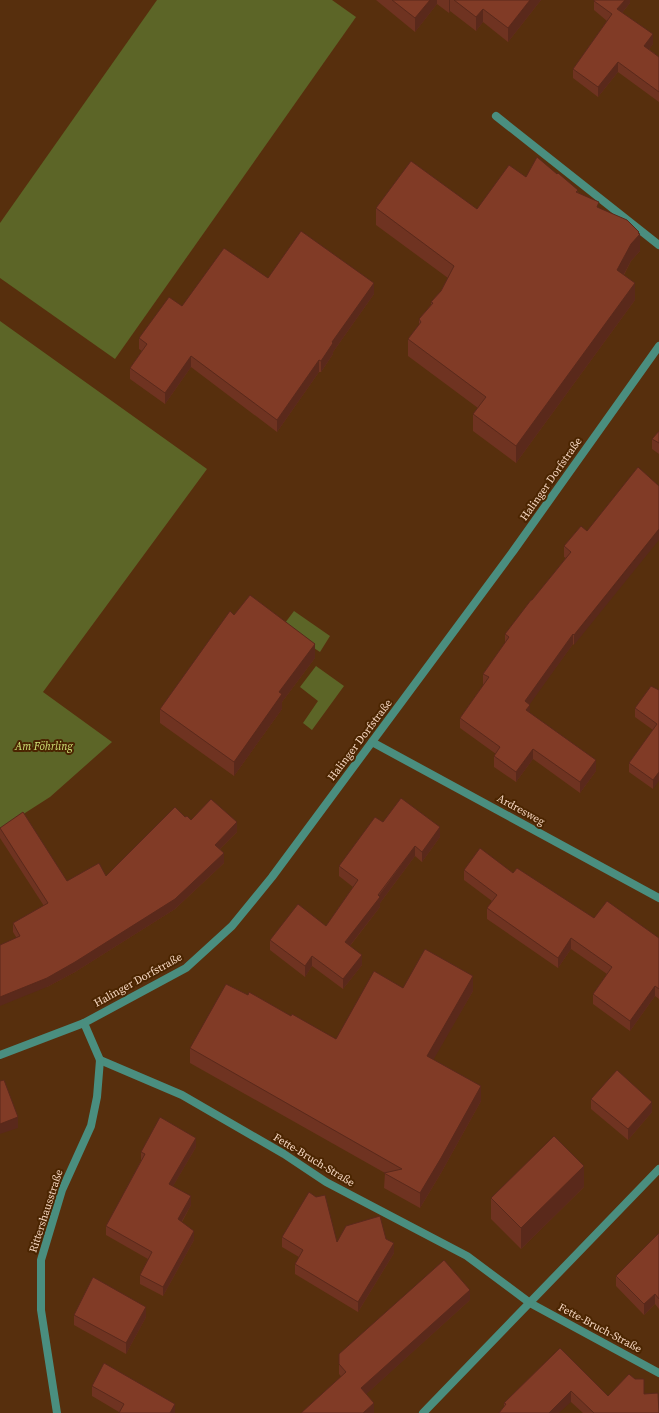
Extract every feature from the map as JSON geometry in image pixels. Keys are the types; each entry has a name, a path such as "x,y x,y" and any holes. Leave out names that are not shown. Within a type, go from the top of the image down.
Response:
{"street":[{"path":"496,116 659,245"},
{"name":"Halinger Dorfstraße","path":"0,1055 84,1023 186,968 232,926 272,877 514,550 658,349"},
{"name":"Ardresweg","path":"372,742 659,898"},
{"name":"Rittershausstraße","path":"57,1413 41,1310 41,1260 62,1190 91,1126 97,1097 100,1060 84,1023"},
{"name":"Fette-Bruch-Straße","path":"100,1060 182,1095 284,1154 326,1182 467,1256 530,1303 659,1373"},
{"path":"423,1413 659,1169"}],"green space":[{"path":"157,0 332,0 356,17 115,359 0,278 0,223"},
{"name":"Am Föhrling","path":"0,321 207,469 43,692 112,742 50,797 0,829"},
{"path":"294,611 330,636 320,652 282,627"},
{"path":"316,666 344,686 312,730 303,723 318,701 300,687"}],"building":[{"path":"392,0 430,0 415,18"},
{"path":"454,0 530,0 508,28 483,9 476,17"},
{"path":"594,0 625,0 617,9 653,34 644,46 659,57 659,92 618,62 598,87 573,69 612,14"},
{"path":"537,157 578,190 576,192 599,202 597,207 627,220 640,234 631,244 617,270 635,283 516,446 473,414 486,397 408,339 421,322 419,319 441,291 454,266 376,208 411,161 477,209 509,165 526,177"},
{"path":"301,231 374,283 332,342 333,343 321,361 319,360 277,420 191,356 165,393 130,368 147,344 139,338 169,297 182,306 224,248 268,278"},
{"path":"659,431 659,443 652,439"},
{"path":"638,467 659,486 659,529 574,635 573,634 525,701 530,705 526,710 596,760 580,782 533,749 516,772 494,756 500,747 460,718 489,677 483,674 509,637 505,634 571,552 564,546 581,526 587,531"},
{"path":"250,595 315,644 279,692 282,694 234,762 160,709 230,611 234,615"},
{"path":"651,686 659,690 659,772 653,780 629,763 657,724 635,708"},
{"path":"401,798 440,827 422,852 415,846 378,895 380,897 345,942 362,955 343,979 312,956 305,966 270,940 298,904 326,926 358,880 339,866 375,817 383,822"},
{"path":"211,799 237,822 215,845 224,853 175,899 47,978 0,997 0,945 20,936 13,923 48,903 0,828 23,812 67,881 99,863 106,876 175,807 185,817 187,816 191,820"},
{"path":"480,848 513,873 517,868 594,918 607,901 659,938 659,989 655,986 630,1021 593,994 612,967 571,938 558,958 487,908 497,895 464,870"},
{"path":"425,949 473,976 427,1056 481,1086 420,1193 384,1173 402,1169 190,1048 226,984 248,995 249,992 336,1039 374,971 403,988"},
{"path":"617,1070 652,1102 628,1129 591,1099"},
{"path":"4,1080 18,1117 0,1124 0,1081"},
{"path":"160,1117 196,1138 169,1184 191,1196 178,1219 194,1231 163,1287 140,1275 152,1252 106,1226 145,1154 141,1152"},
{"path":"554,1136 584,1166 521,1228 491,1198"},
{"path":"309,1192 316,1197 325,1195 337,1242 346,1226 380,1216 386,1239 394,1243 358,1302 295,1264 303,1250 282,1237"},
{"path":"659,1233 659,1299 655,1294 644,1304 616,1276"},
{"path":"444,1260 470,1290 361,1388 374,1403 363,1413 301,1413 346,1372 339,1364 339,1354"},
{"path":"93,1277 146,1307 126,1343 74,1315"},
{"path":"560,1348 608,1396 629,1374 635,1379 644,1379 644,1394 658,1393 659,1413 594,1413 571,1391 549,1413 499,1413 506,1404 504,1403"},
{"path":"104,1363 175,1404 170,1413 119,1413 124,1404 92,1386"}]}
